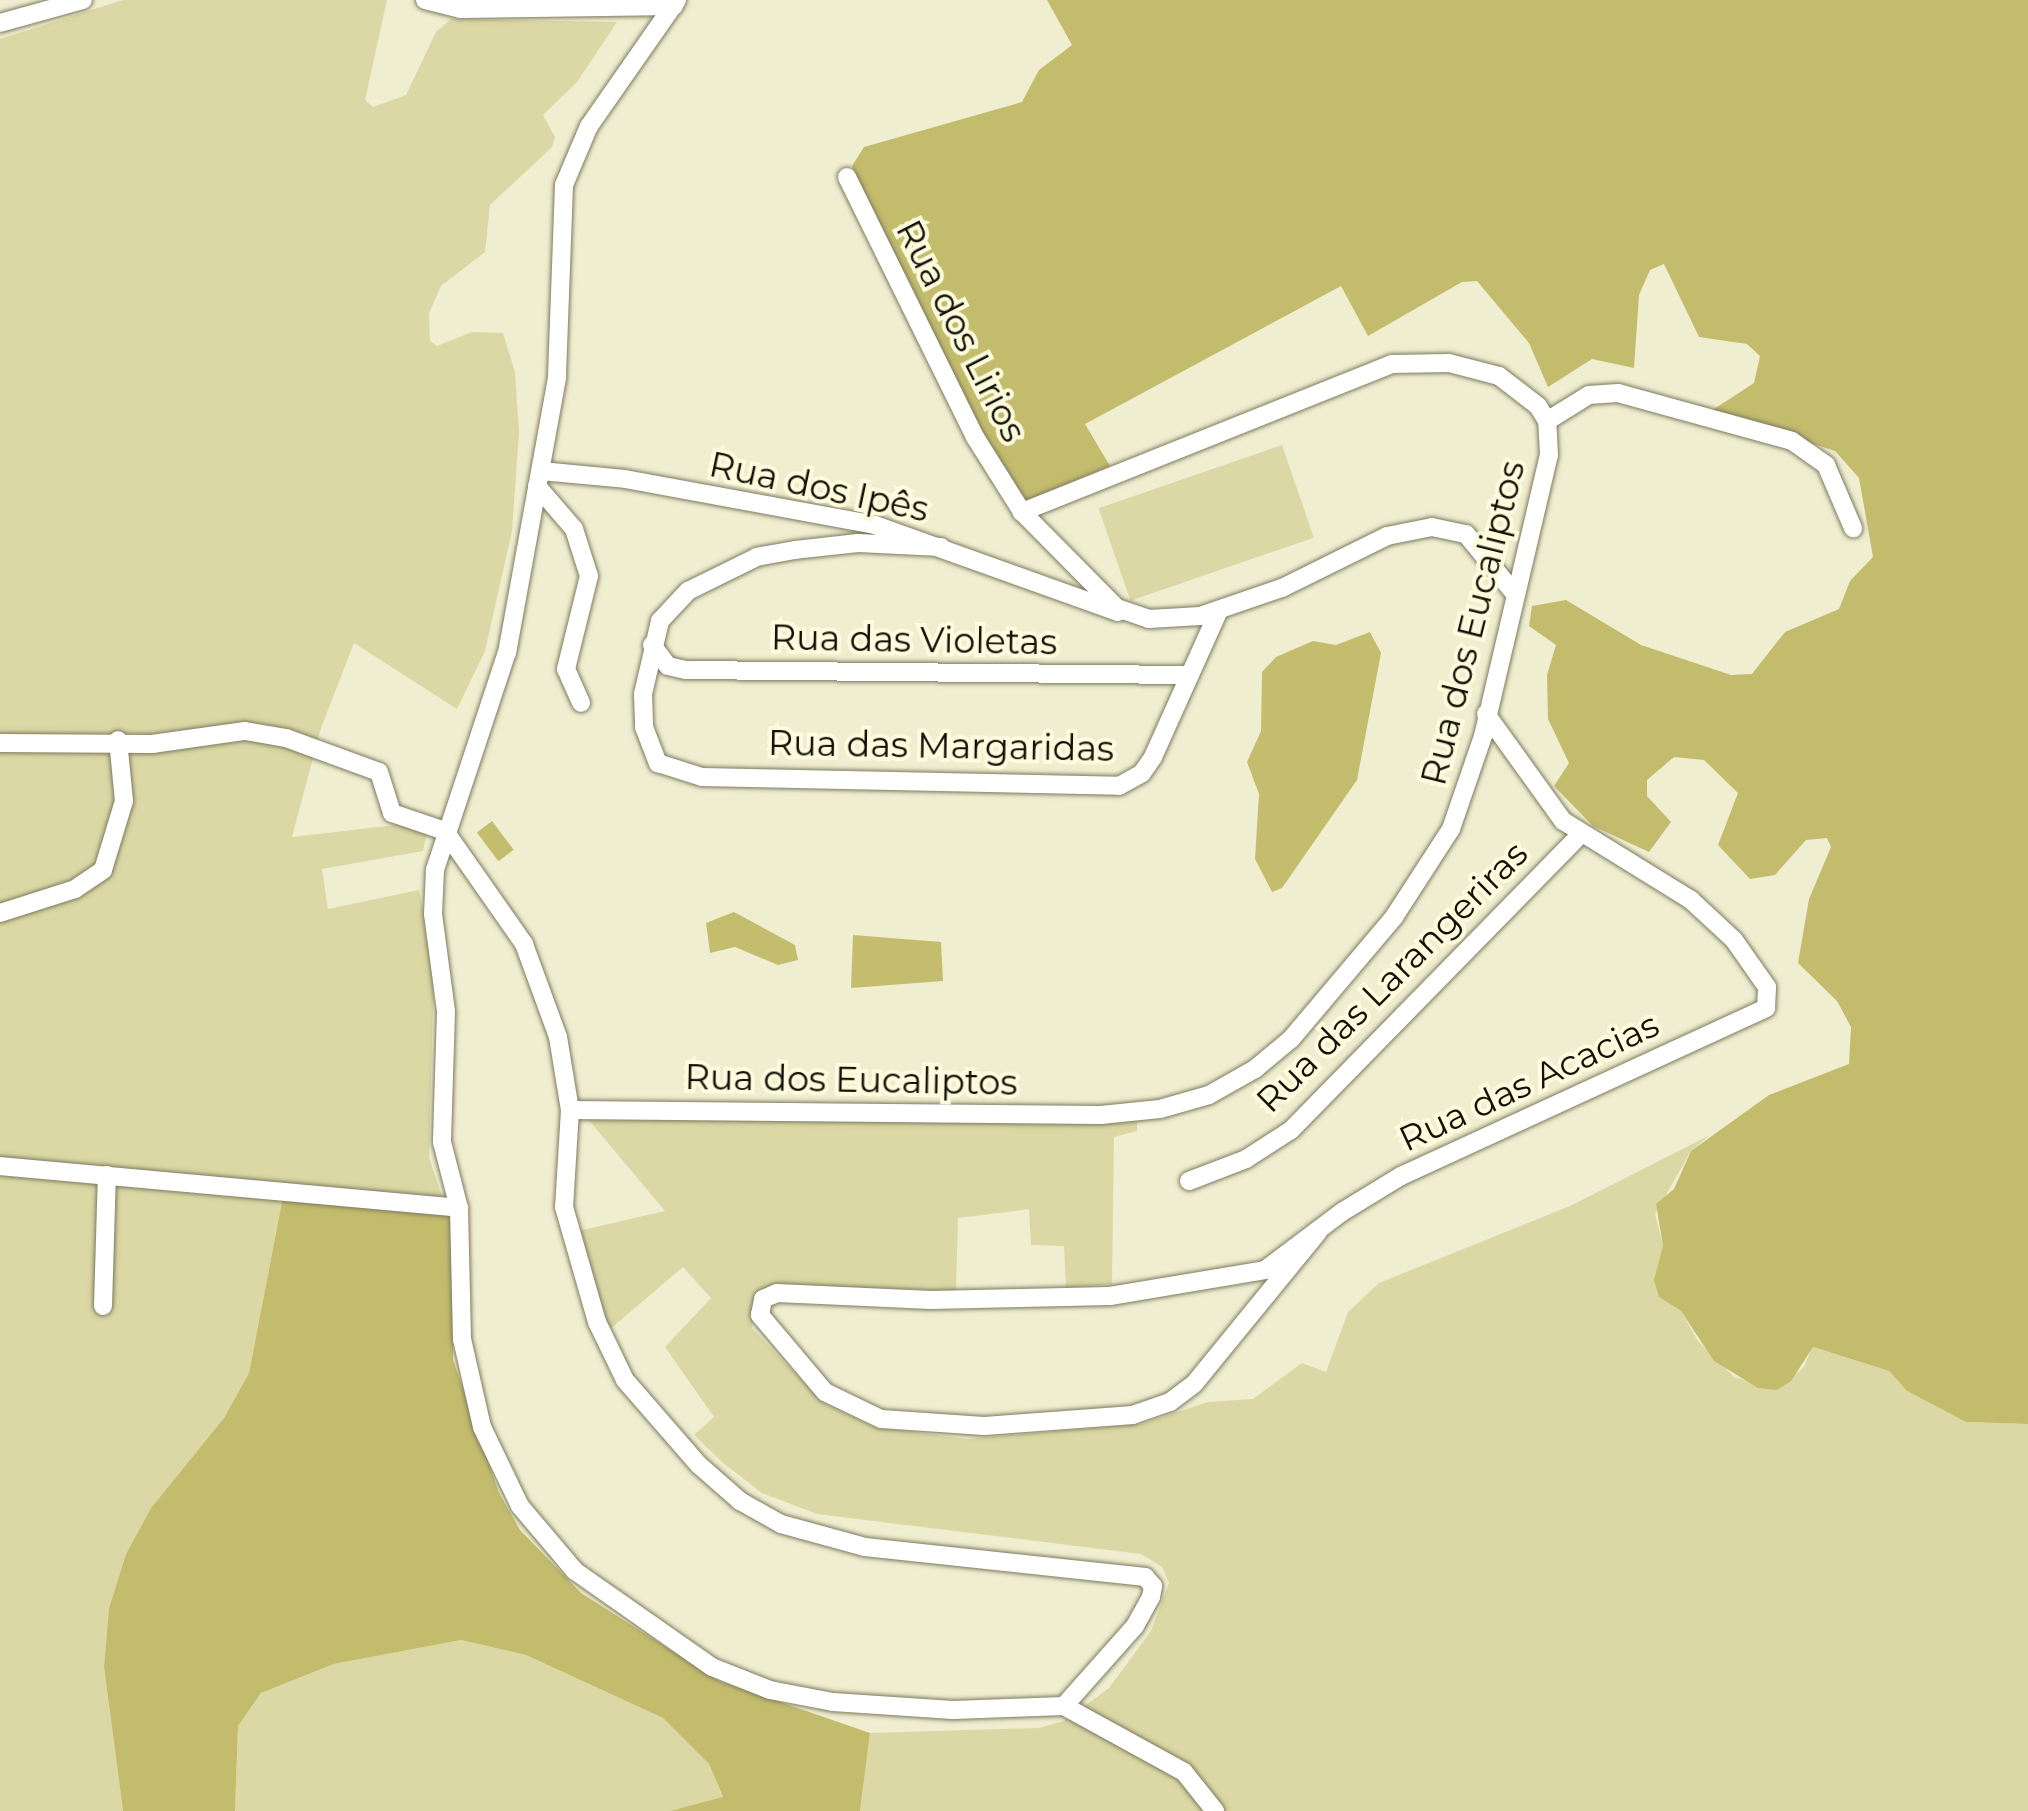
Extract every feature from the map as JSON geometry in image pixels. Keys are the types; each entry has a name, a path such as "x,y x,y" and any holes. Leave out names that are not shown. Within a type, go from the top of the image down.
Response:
{"street":[{"path":"0,23 83,0"},
{"path":"425,0 462,9 676,3"},
{"path":"676,3 589,126 564,185 557,378 539,479 507,652 445,831 433,914 446,1012 442,1142 459,1208 462,1338 482,1428 520,1506 576,1571 712,1666 770,1690 953,1710 1064,1706 1184,1772 1215,1811"},
{"name":"Rua dos Lirios","path":"847,176 936,368 1022,512 1092,588 1133,617"},
{"name":"Rua dos Eucaliptos","path":"570,1110 1101,1115 1209,1095 1290,1039 1394,917 1451,828 1486,714 1549,455 1547,421 1498,376 1415,360 1355,377 1022,512"},
{"path":"1547,421 1589,395 1618,393 1792,441 1826,465 1853,528"},
{"path":"539,479 567,518 589,576 566,670 581,703"},
{"name":"Rua dos Ipês","path":"539,479 625,479 874,525 1133,617 1168,620 1219,610 1336,565 1387,536 1432,527 1466,534 1515,594"},
{"path":"652,645 660,621 688,591 757,558 858,543 941,547"},
{"name":"Rua das Margaridas","path":"652,645 643,694 652,752 658,763 682,774 1119,786 1142,774 1153,758 1219,610"},
{"name":"Rua das Violetas","path":"652,645 668,666 686,670 1187,675"},
{"path":"1486,714 1544,800 1580,835"},
{"path":"0,743 118,740 152,744 244,731 286,738 378,772 392,813 445,831 524,944 558,1037 570,1110 564,1207 597,1322 625,1380 661,1426 740,1501 781,1524 865,1547 1122,1570 1153,1586 1135,1626 1064,1706"},
{"path":"0,913 75,890 104,870 124,802 118,740"},
{"name":"Rua das Acacias","path":"1318,1232 1194,1384 1170,1402 1132,1415 984,1426 881,1418 826,1392 760,1315 763,1298 777,1293 1051,1298 1204,1285 1265,1270 1318,1232 1401,1176 1747,1020 1770,1000 1764,981 1714,919 1667,884 1580,835"},
{"name":"Rua das Larangeriras","path":"1190,1181 1246,1159 1291,1130 1580,835"},
{"path":"0,1166 459,1208"},
{"path":"103,1306 108,1174"}],"shaded area":[{"path":"123,0 387,0 365,100 373,107 406,95 436,32 451,19 617,22 577,82 543,115 555,137 552,147 490,205 485,252 441,286 429,313 430,341 437,346 472,332 503,333 515,372 519,432 512,531 485,651 457,709 354,643 321,728 292,837 430,821 423,851 322,869 328,909 419,890 434,969 429,1157 443,1200 283,1197 249,1373 224,1418 151,1508 126,1554 109,1608 104,1667 123,1811 0,1811 0,39"},
{"path":"1047,0 2028,0 2028,1424 1966,1422 1907,1391 1889,1371 1813,1347 1791,1381 1777,1390 1758,1388 1714,1361 1681,1311 1659,1297 1654,1280 1663,1246 1656,1204 1674,1189 1691,1151 1769,1095 1849,1064 1851,1027 1837,1001 1798,963 1809,899 1831,847 1827,838 1806,840 1775,875 1750,879 1718,845 1738,793 1704,760 1674,757 1647,780 1647,796 1671,822 1649,852 1593,826 1554,786 1569,763 1548,719 1547,675 1556,645 1529,626 1532,606 1566,600 1641,645 1731,675 1752,674 1785,632 1839,609 1850,581 1873,557 1859,478 1835,451 1711,411 1754,383 1760,356 1747,344 1699,337 1664,264 1650,270 1639,295 1634,368 1592,359 1548,387 1529,343 1477,281 1462,282 1368,336 1341,286 1085,424 1110,466 1024,502 939,359 852,166 864,147 1022,102 1039,70 1072,45"},
{"path":"1282,445 1314,538 1130,601 1099,508"},
{"path":"1370,632 1381,653 1357,780 1282,888 1272,892 1255,859 1259,794 1247,762 1261,731 1262,672 1276,657 1313,641 1336,645"},
{"path":"492,821 514,850 498,861 477,832"},
{"path":"734,912 795,945 798,960 778,965 735,947 710,953 706,923"},
{"path":"853,935 941,942 943,981 851,988"},
{"path":"587,1118 1137,1118 1137,1131 1114,1137 1112,1284 1066,1288 1064,1246 1031,1245 1029,1209 958,1218 956,1291 779,1285 755,1297 752,1328 823,1403 874,1427 967,1439 1141,1424 1208,1402 1253,1399 1302,1363 1326,1372 1348,1312 1379,1283 1570,1206 1710,1135 1691,1151 1655,1214 1663,1246 1659,1297 1681,1311 1698,1341 1734,1377 1777,1390 1804,1367 1812,1347 1889,1371 1907,1391 1966,1422 2028,1424 2028,1811 860,1811 870,1733 1038,1728 1064,1721 1109,1688 1151,1631 1169,1583 1162,1567 1141,1554 817,1514 762,1493 722,1462 694,1435 714,1417 665,1347 711,1298 683,1267 609,1330 578,1231 665,1211"},
{"path":"283,1197 453,1214 453,1360 499,1493 520,1530 581,1593 719,1681 870,1733 860,1811 670,1811 723,1797 709,1764 663,1718 526,1655 461,1640 334,1664 261,1693 238,1726 235,1811 123,1811 104,1667 109,1608 126,1554 151,1508 224,1418 249,1373"},
{"path":"461,1640 526,1655 663,1718 709,1764 723,1798 670,1811 235,1811 238,1726 261,1693 334,1664"}]}
